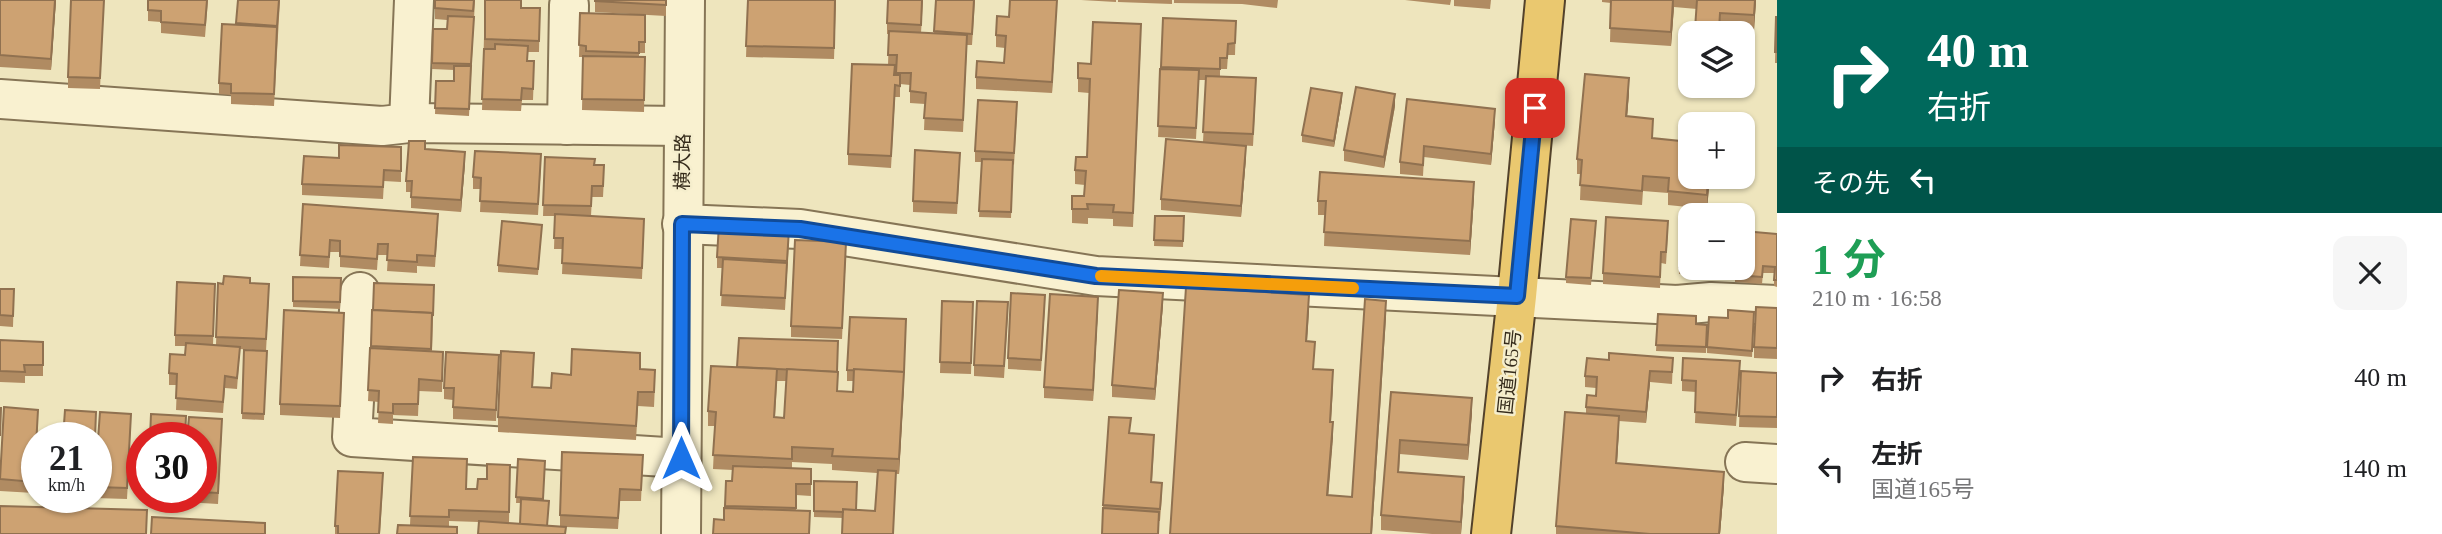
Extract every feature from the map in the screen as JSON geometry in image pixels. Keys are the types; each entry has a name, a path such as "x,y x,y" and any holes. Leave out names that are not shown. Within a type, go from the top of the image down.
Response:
{"highway":[{"name":"国道165号","path":"1491,534 1545,0"}],"street":[{"path":"409,123 414,0"},
{"name":"横大路","path":"681,534 685,0"},
{"path":"567,125 569,5"},
{"path":"0,99 382,126 409,123 683,126"},
{"path":"682,224 800,229 1096,276 1677,306 1711,302 1777,305"},
{"path":"360,292 352,437 681,458"}],"building":[{"path":"0,0 55,0 51,59 0,55"},
{"path":"71,0 104,0 100,78 68,77"},
{"path":"148,0 207,0 205,25 161,22 161,11 148,10"},
{"path":"238,0 279,0 277,26 236,23"},
{"path":"435,0 474,0 473,11 435,8"},
{"path":"485,0 521,0 521,8 540,8 539,41 485,39"},
{"path":"666,0 666,5 595,1"},
{"path":"748,0 835,0 834,48 746,46"},
{"path":"888,0 922,0 921,25 887,23"},
{"path":"936,0 974,0 972,34 934,31"},
{"path":"1010,0 1057,0 1052,82 976,77 977,61 1004,63 1006,36 996,35 997,16 1009,17"},
{"path":"1611,0 1673,0 1671,32 1610,28"},
{"path":"1697,0 1755,0 1754,15 1720,13 1720,21 1696,21"},
{"path":"580,13 645,15 645,42 639,42 639,53 586,51 586,46 579,45"},
{"path":"448,16 474,17 471,64 432,63 433,29 447,29"},
{"path":"1776,17 1777,52 1775,52"},
{"path":"1163,18 1236,21 1235,43 1228,44 1227,58 1220,58 1220,69 1161,67"},
{"path":"1093,22 1141,24 1133,213 1113,212 1114,205 1087,204 1088,209 1072,209 1072,196 1084,196 1086,171 1075,170 1076,157 1087,157 1090,79 1078,78 1078,63 1091,64"},
{"path":"222,24 277,27 274,94 231,93 231,84 219,83"},
{"path":"889,31 967,35 963,120 924,118 926,93 910,91 911,73 896,73 897,55 888,55"},
{"path":"495,44 528,46 527,61 534,61 533,89 522,88 521,100 482,99 484,49 495,49"},
{"path":"583,56 645,57 644,100 582,99"},
{"path":"852,64 895,65 894,75 900,75 900,86 895,85 891,156 848,154"},
{"path":"454,66 471,66 469,109 435,108 436,81 454,81"},
{"path":"1160,69 1199,70 1196,128 1158,126"},
{"path":"1585,74 1629,78 1626,116 1653,119 1652,138 1678,141 1678,189 1707,189 1707,195 1668,191 1669,178 1643,176 1642,191 1580,185 1582,160 1577,159"},
{"path":"1206,76 1256,78 1253,134 1203,132"},
{"path":"1356,87 1395,94 1384,157 1344,150"},
{"path":"1311,88 1342,93 1334,141 1302,135"},
{"path":"1407,99 1495,109 1491,154 1424,146 1423,165 1400,162"},
{"path":"978,100 1017,102 1014,153 975,151"},
{"path":"1166,139 1246,146 1241,206 1161,199"},
{"path":"409,141 425,141 425,149 465,152 461,200 411,197 412,181 406,181"},
{"path":"339,145 401,147 401,171 384,170 383,187 302,184 304,156 339,158"},
{"path":"915,150 960,153 957,203 913,201"},
{"path":"475,151 541,154 538,204 480,201 481,178 473,177"},
{"path":"545,157 595,159 594,165 604,165 603,186 592,186 591,206 543,205"},
{"path":"982,159 1013,160 1011,212 979,211"},
{"path":"1320,172 1474,182 1470,241 1324,232 1326,201 1318,201"},
{"path":"303,204 438,214 435,256 417,255 417,262 387,260 388,244 378,244 377,259 340,256 340,241 330,240 329,257 300,255"},
{"path":"555,214 644,219 642,268 562,263 563,238 554,238"},
{"path":"1155,216 1184,216 1183,241 1154,240"},
{"path":"1606,217 1668,221 1666,252 1661,252 1660,277 1603,273"},
{"path":"1571,219 1596,221 1591,278 1566,277"},
{"path":"502,221 542,225 538,269 498,265"},
{"path":"719,224 789,229 787,261 717,257"},
{"path":"1755,232 1777,234 1777,280 1774,280 1775,267 1763,266 1762,277 1755,276"},
{"path":"795,240 846,242 842,328 791,326"},
{"path":"723,259 787,263 785,298 721,295"},
{"path":"224,276 250,278 250,283 269,284 266,339 216,337 218,283 223,284"},
{"path":"293,277 341,278 340,302 293,301"},
{"path":"177,282 215,284 213,336 175,335"},
{"path":"374,283 434,285 433,316 432,313 373,310"},
{"path":"1186,287 1309,295 1306,341 1315,342 1313,369 1333,370 1330,422 1333,422 1327,495 1352,497 1365,299 1386,301 1371,534 1170,534"},
{"path":"0,289 14,289 13,316 0,315"},
{"path":"1119,290 1163,293 1155,389 1112,385"},
{"path":"1011,293 1045,295 1041,360 1008,358"},
{"path":"1050,294 1098,297 1093,390 1044,387"},
{"path":"942,301 973,302 971,363 940,362"},
{"path":"977,301 1008,302 1004,366 974,365"},
{"path":"1756,307 1777,308 1777,348 1754,347"},
{"path":"284,310 344,313 340,406 280,404"},
{"path":"372,310 432,313 431,349 371,346"},
{"path":"1728,310 1754,312 1752,351 1707,347 1709,317 1728,318"},
{"path":"1658,314 1696,316 1696,324 1707,325 1706,347 1656,345"},
{"path":"850,317 906,319 904,372 847,370"},
{"path":"739,338 838,341 837,372 737,367"},
{"path":"0,340 43,342 43,365 24,365 25,372 0,371"},
{"path":"186,343 240,347 237,378 225,376 223,402 176,398 177,374 169,373 170,354 185,355"},
{"path":"370,348 443,352 442,381 419,379 418,404 393,404 393,413 378,412 379,391 368,390"},
{"path":"572,349 640,353 640,369 655,370 654,392 638,392 636,426 498,417 501,351 534,353 532,387 551,388 552,373 571,375"},
{"path":"244,350 267,351 264,414 242,413"},
{"path":"446,352 499,355 496,410 453,407 454,388 444,388"},
{"path":"1609,353 1673,358 1672,372 1650,371 1646,412 1586,407 1587,395 1596,396 1597,377 1585,376 1587,358 1609,360"},
{"path":"1683,358 1740,361 1736,415 1695,412 1696,381 1682,380"},
{"path":"711,366 777,369 774,417 784,418 787,369 838,372 837,391 853,392 854,369 904,372 899,459 832,456 833,449 792,447 792,459 713,455 716,412 708,411"},
{"path":"1741,371 1777,373 1777,417 1739,416"},
{"path":"1391,392 1472,398 1468,445 1400,440 1398,472 1464,477 1461,522 1381,515"},
{"path":"4,407 38,410 37,422 21,422 21,481 0,479"},
{"path":"65,410 96,412 96,422 64,422"},
{"path":"100,412 131,414 131,422 126,422 126,488 112,488 112,422 99,422"},
{"path":"1565,412 1619,416 1616,463 1724,472 1719,534 1650,534 1556,526"},
{"path":"151,414 186,416 186,422 151,422"},
{"path":"189,417 222,419 218,493 217,422 189,422"},
{"path":"1109,417 1131,418 1129,433 1154,435 1151,482 1162,483 1160,509 1103,505"},
{"path":"562,452 643,455 641,490 620,489 618,518 560,515"},
{"path":"413,457 467,459 466,489 477,489 478,479 487,479 487,464 510,465 509,512 449,510 449,517 410,516"},
{"path":"518,459 545,461 543,499 516,497"},
{"path":"733,466 811,469 811,484 796,484 796,508 725,506 726,481 732,481"},
{"path":"878,470 896,471 893,534 842,534 843,509 875,511"},
{"path":"338,471 383,473 379,534 338,534 338,526 335,526"},
{"path":"814,481 857,482 856,510 814,511"},
{"path":"521,499 549,501 547,526 520,524"},
{"path":"0,506 21,507 21,513 112,513 112,509 126,509 126,513 147,513 146,534 0,534"},
{"path":"724,508 810,511 809,534 713,534 714,519 724,520"},
{"path":"1103,508 1159,512 1158,534 1102,534"},
{"path":"152,517 265,523 265,534 151,534"},
{"path":"479,521 566,527 565,534 478,534"},
{"path":"398,525 457,527 457,534 397,534"}],"slow traffic":[{"path":"1101,276 1353,288"}],"route":[{"path":"681,458 682,224 800,229 1096,276 1517,296 1535,108"}]}
